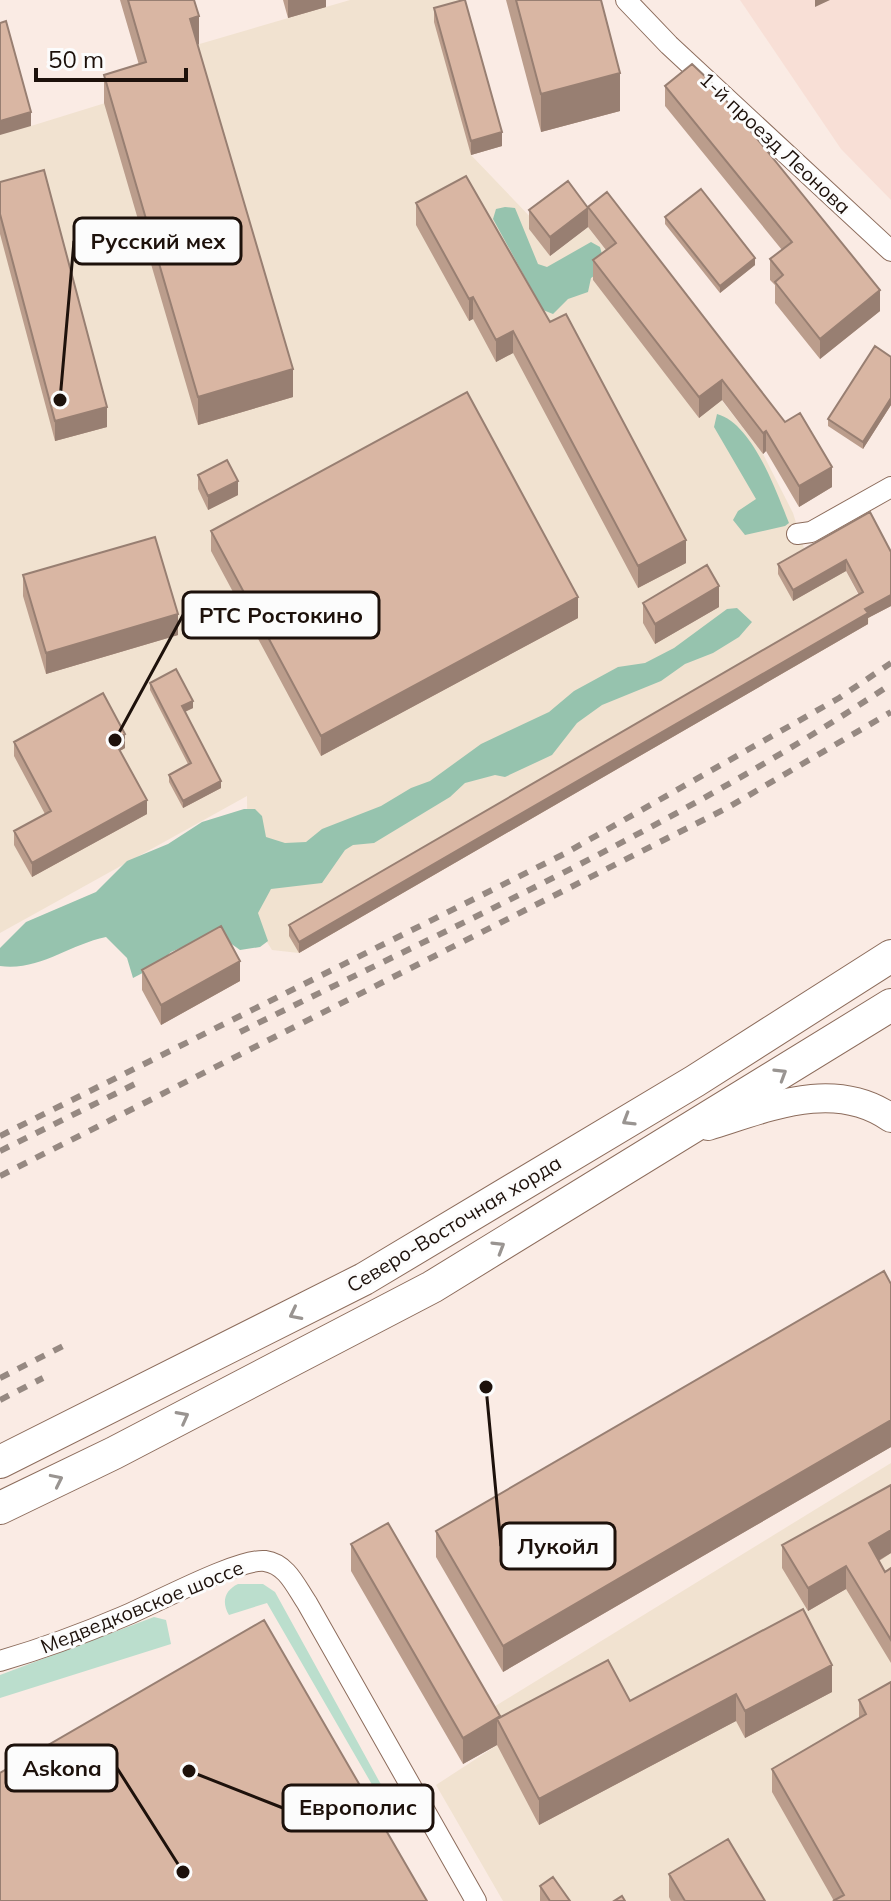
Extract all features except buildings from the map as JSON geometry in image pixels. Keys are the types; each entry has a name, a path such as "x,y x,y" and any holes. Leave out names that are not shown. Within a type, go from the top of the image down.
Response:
{"main road":[{"name":"Северо-Восточная хорда","path":"0,1462 364,1279 695,1081 891,956"},
{"name":"Северо-Восточная хорда","path":"0,1508 114,1453 432,1287 891,1005"},
{"path":"691,1130 799,1099 834,1098 861,1104 891,1118"}],"street":[{"name":"1-й проезд Леонова","path":"626,0 669,45 891,251"},
{"path":"797,534 811,532 891,487"},
{"name":"Медведковское шоссе","path":"0,1661 123,1617 238,1566 264,1561 277,1565 286,1572 307,1603 476,1901"}],"shaded area":[{"path":"350,0 466,0 471,155 537,224 550,256 588,227 763,454 793,513 807,558 831,543 870,617 868,624 299,953 272,950 248,912 247,796 0,933 0,37 31,126 144,91 138,62"},
{"path":"740,0 891,0 891,200 841,149"},
{"path":"891,1463 891,1901 503,1901 436,1785 508,1738 492,1708"}],"green space":[{"path":"515,208 538,264 547,267 591,242 600,247 606,268 591,278 588,292 568,299 553,314 543,310 493,219 496,209"},
{"path":"717,414 742,431 762,460 789,523 785,526 745,535 733,520 738,511 756,499 714,427"},
{"path":"737,608 752,622 739,637 713,653 685,664 661,681 602,705 577,723 552,755 505,777 495,775 465,783 450,797 374,843 353,845 345,850 322,883 271,889 258,913 268,941 260,947 240,950 216,933 171,952 156,966 133,978 127,958 106,937 28,965 0,966 0,948 26,922 96,892 127,861 168,844 202,822 244,809 255,809 262,816 266,837 285,843 306,842 322,829 381,806 430,781 481,744 549,712 574,691 618,667 645,663 674,648 727,609"},
{"path":"238,1584 263,1584 275,1592 384,1790 374,1788 267,1603 229,1615 225,1606 226,1597"},
{"path":"154,1617 166,1620 171,1644 0,1698 0,1675"}],"railway":[{"path":"0,1136 564,854 839,698 891,663"},
{"path":"240,1032 653,826 813,734 891,684"},
{"path":"0,1176 727,808 891,712"},
{"path":"0,1151 143,1080"},
{"path":"0,1378 67,1344"},
{"path":"0,1400 43,1378"}],"place":[{"name":"Русский мех","path":"60,400"},
{"name":"РТС Ростокино","path":"115,740"},
{"name":"Лукойл","path":"486,1387"},
{"name":"Европолис","path":"189,1771"},
{"name":"Askona","path":"183,1872"}]}
